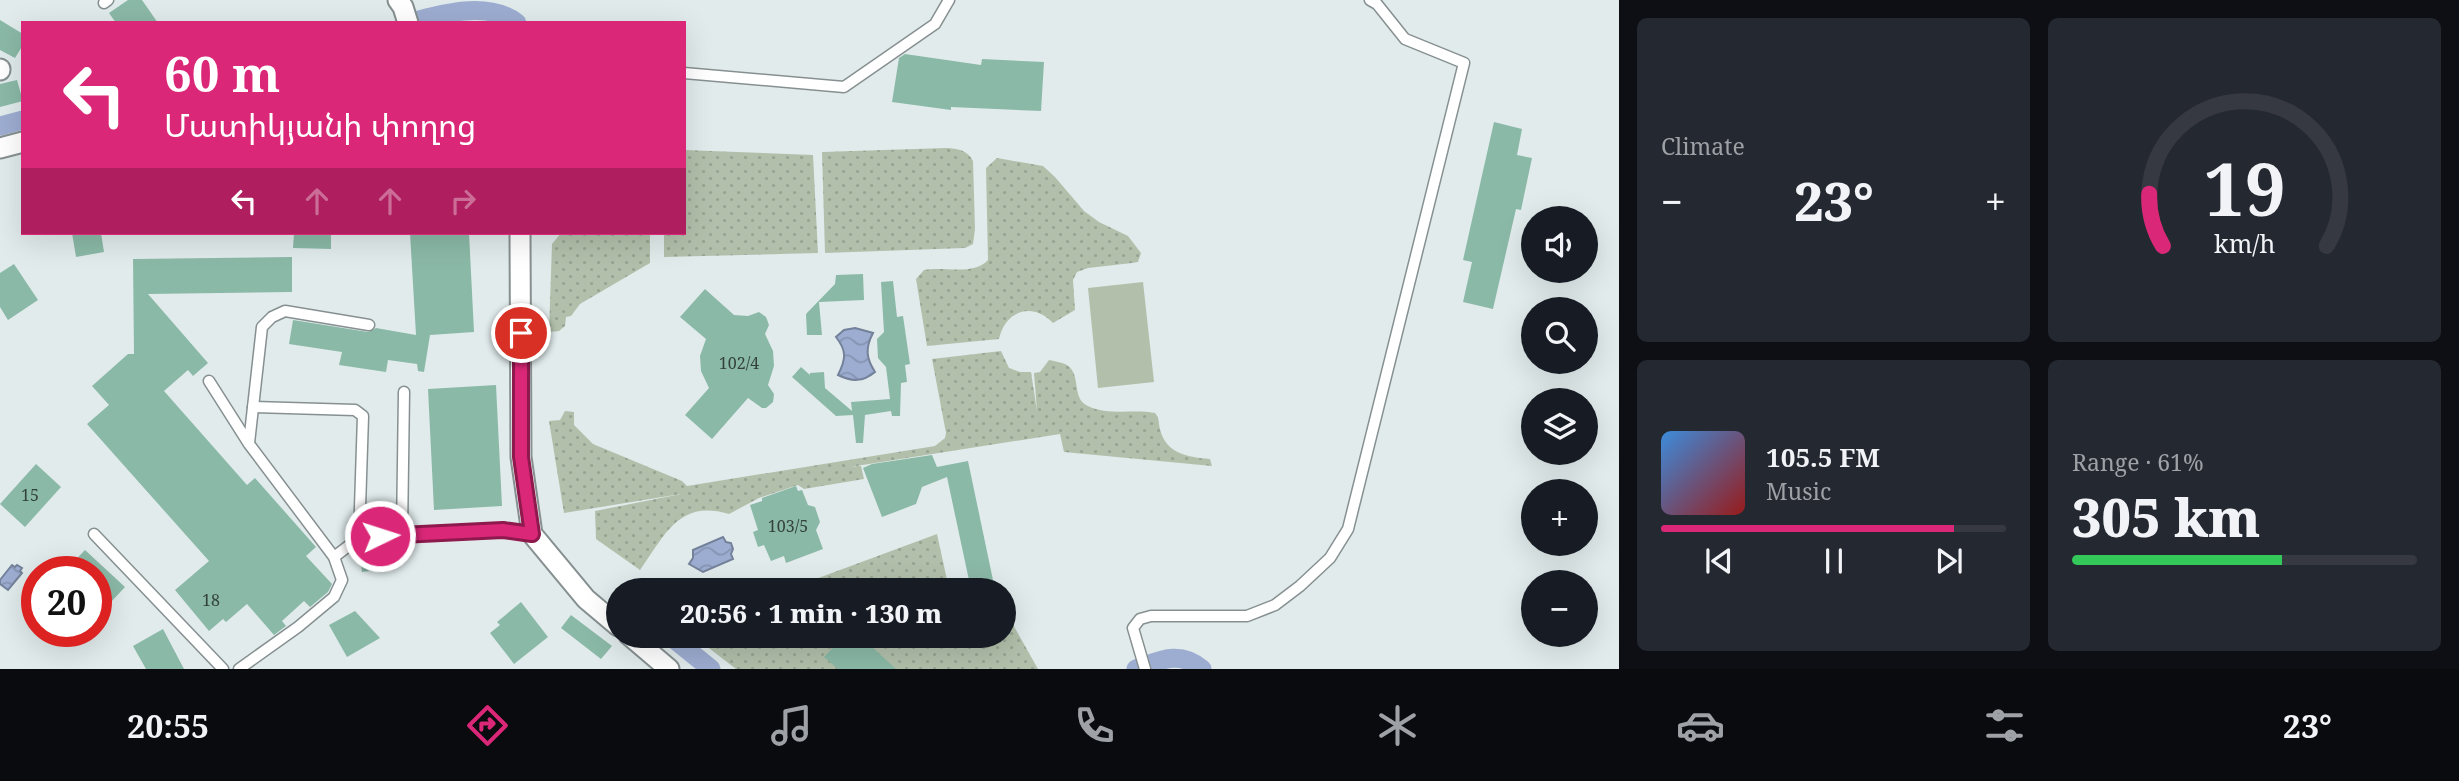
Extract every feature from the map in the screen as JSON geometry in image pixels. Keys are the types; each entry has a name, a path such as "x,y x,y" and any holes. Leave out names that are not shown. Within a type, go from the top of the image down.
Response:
{"street":[{"path":"0,148 21,143"},
{"path":"520,235 521,457 532,534 586,598 606,616"},
{"path":"644,648 669,669"}],"lane":[{"path":"686,73 844,87 935,24 950,0"},
{"path":"1145,669 1133,628 1140,619 1151,616 1247,616 1275,605 1330,558 1348,530 1465,63 1405,39 1377,4 1370,0"},
{"path":"249,444 262,327 272,317 285,312 369,325"},
{"path":"209,381 249,444 334,558 342,580 334,597 298,627 239,669"},
{"path":"402,534 404,392"},
{"path":"254,407 355,410 363,416 359,538"},
{"path":"334,558 359,538 503,530 532,534"},
{"path":"94,534 223,669"}],"green space":[{"path":"946,148 962,151 973,161 973,244 965,248 825,253 822,152"},
{"path":"686,150 813,155 818,253 664,257 664,235 686,235"},
{"path":"997,158 1043,166 1084,211 1099,222 1128,236 1141,253 1138,262 1088,268 1077,272 1073,280 1075,310 1053,323 1037,312 1020,312 1007,322 999,339 927,346 916,279 924,270 975,268 988,260 986,168"},
{"path":"559,235 650,235 650,263 580,304 571,316 566,317 565,326 559,331 549,332 552,244"},
{"path":"1143,282 1154,382 1098,388 1088,288"},
{"path":"1001,351 1009,368 1031,372 1037,411 1034,373 1040,372 1049,360 1063,363 1074,373 1079,397 1088,406 1112,412 1155,413 1167,444 1179,453 1210,459 1212,466 1064,452 1060,434 850,467 861,466 864,479 804,489 798,485 759,498 729,514 712,511 685,516 666,533 640,570 596,539 595,511 681,494 564,513 549,421 560,420 565,411 574,412 574,425 593,444 682,481 687,486 935,446 945,438 946,433 932,359"},
{"path":"937,534 947,578 818,578"},
{"path":"1016,630 1038,669 736,669 709,648 1016,648"}],"water":[{"path":"855,328 873,333 868,353 875,372 857,380 838,375 844,355 836,337 844,330"},
{"path":"723,537 726,542 731,543 733,559 703,572 689,564 693,558 693,550"},
{"path":"12,565 21,567 21,574 8,590 0,584 0,580"}],"building":[{"path":"128,0 142,0 157,21 115,21 109,13"},
{"path":"0,20 21,33 21,48 15,58 0,50"},
{"path":"905,54 981,65 982,59 1044,62 1041,111 951,107 951,110 892,102 899,58"},
{"path":"17,80 21,102 0,107 0,84"},
{"path":"1494,122 1522,129 1517,155 1532,158 1521,210 1516,209 1493,309 1463,302 1472,262 1463,260"},
{"path":"72,235 101,235 104,252 76,257"},
{"path":"294,235 331,235 331,249 293,248"},
{"path":"410,235 469,235 474,332 430,335 424,372 418,371 417,364 388,360 386,372 339,365 342,352 289,344 293,320 368,332 376,328 416,335"},
{"path":"292,257 292,292 148,294 208,363 193,376 188,370 164,391 247,485 255,478 316,547 306,556 332,584 328,592 310,607 304,601 282,621 286,626 274,635 247,604 226,622 223,619 209,631 175,590 209,561 87,424 109,405 92,386 128,354 134,354 133,259"},
{"path":"14,264 38,300 8,320 0,307 0,273"},
{"path":"863,274 864,300 819,302 822,335 807,335 806,314 835,284 836,275"},
{"path":"893,281 897,317 903,316 910,364 905,365 907,382 901,383 900,416 892,416 891,411 865,415 863,443 856,443 853,415 836,416 792,377 801,367 810,375 824,372 825,388 852,411 851,402 890,399 886,367 878,358 877,339 884,332 881,282"},
{"path":"705,289 734,315 748,316 759,312 766,317 769,325 765,334 773,351 774,366 768,385 774,394 773,402 762,408 748,398 712,439 685,415 709,388 701,371 700,356 706,339 680,317"},
{"path":"496,385 502,506 434,510 428,389"},
{"path":"932,455 937,467 968,461 993,578 969,578 947,477 922,487 916,504 882,517 863,468 872,464"},
{"path":"36,464 61,487 25,527 0,504"},
{"path":"796,486 798,491 802,490 808,505 815,507 820,522 816,530 823,549 786,563 784,556 771,561 764,545 758,547 753,532 758,530 750,505"},
{"path":"85,550 91,556 79,556"},
{"path":"396,552 398,567 362,572 360,558"},
{"path":"112,575 125,587 112,601"},
{"path":"521,602 548,637 514,664 490,633 500,625 497,622"},
{"path":"355,611 380,638 347,657 329,625"},
{"path":"571,615 606,641 606,648 610,648 601,659 561,628"},
{"path":"163,629 184,669 146,669 133,646"},
{"path":"833,648 873,648 896,669 838,669 824,657"}],"waterway":[{"path":"415,21 464,11 492,12 514,21"},
{"path":"0,126 21,121"},
{"path":"685,648 711,669"},
{"path":"1136,669 1170,658 1186,660 1202,669"}],"route":[{"path":"380,536 503,530 532,534 521,457 521,333"}]}
